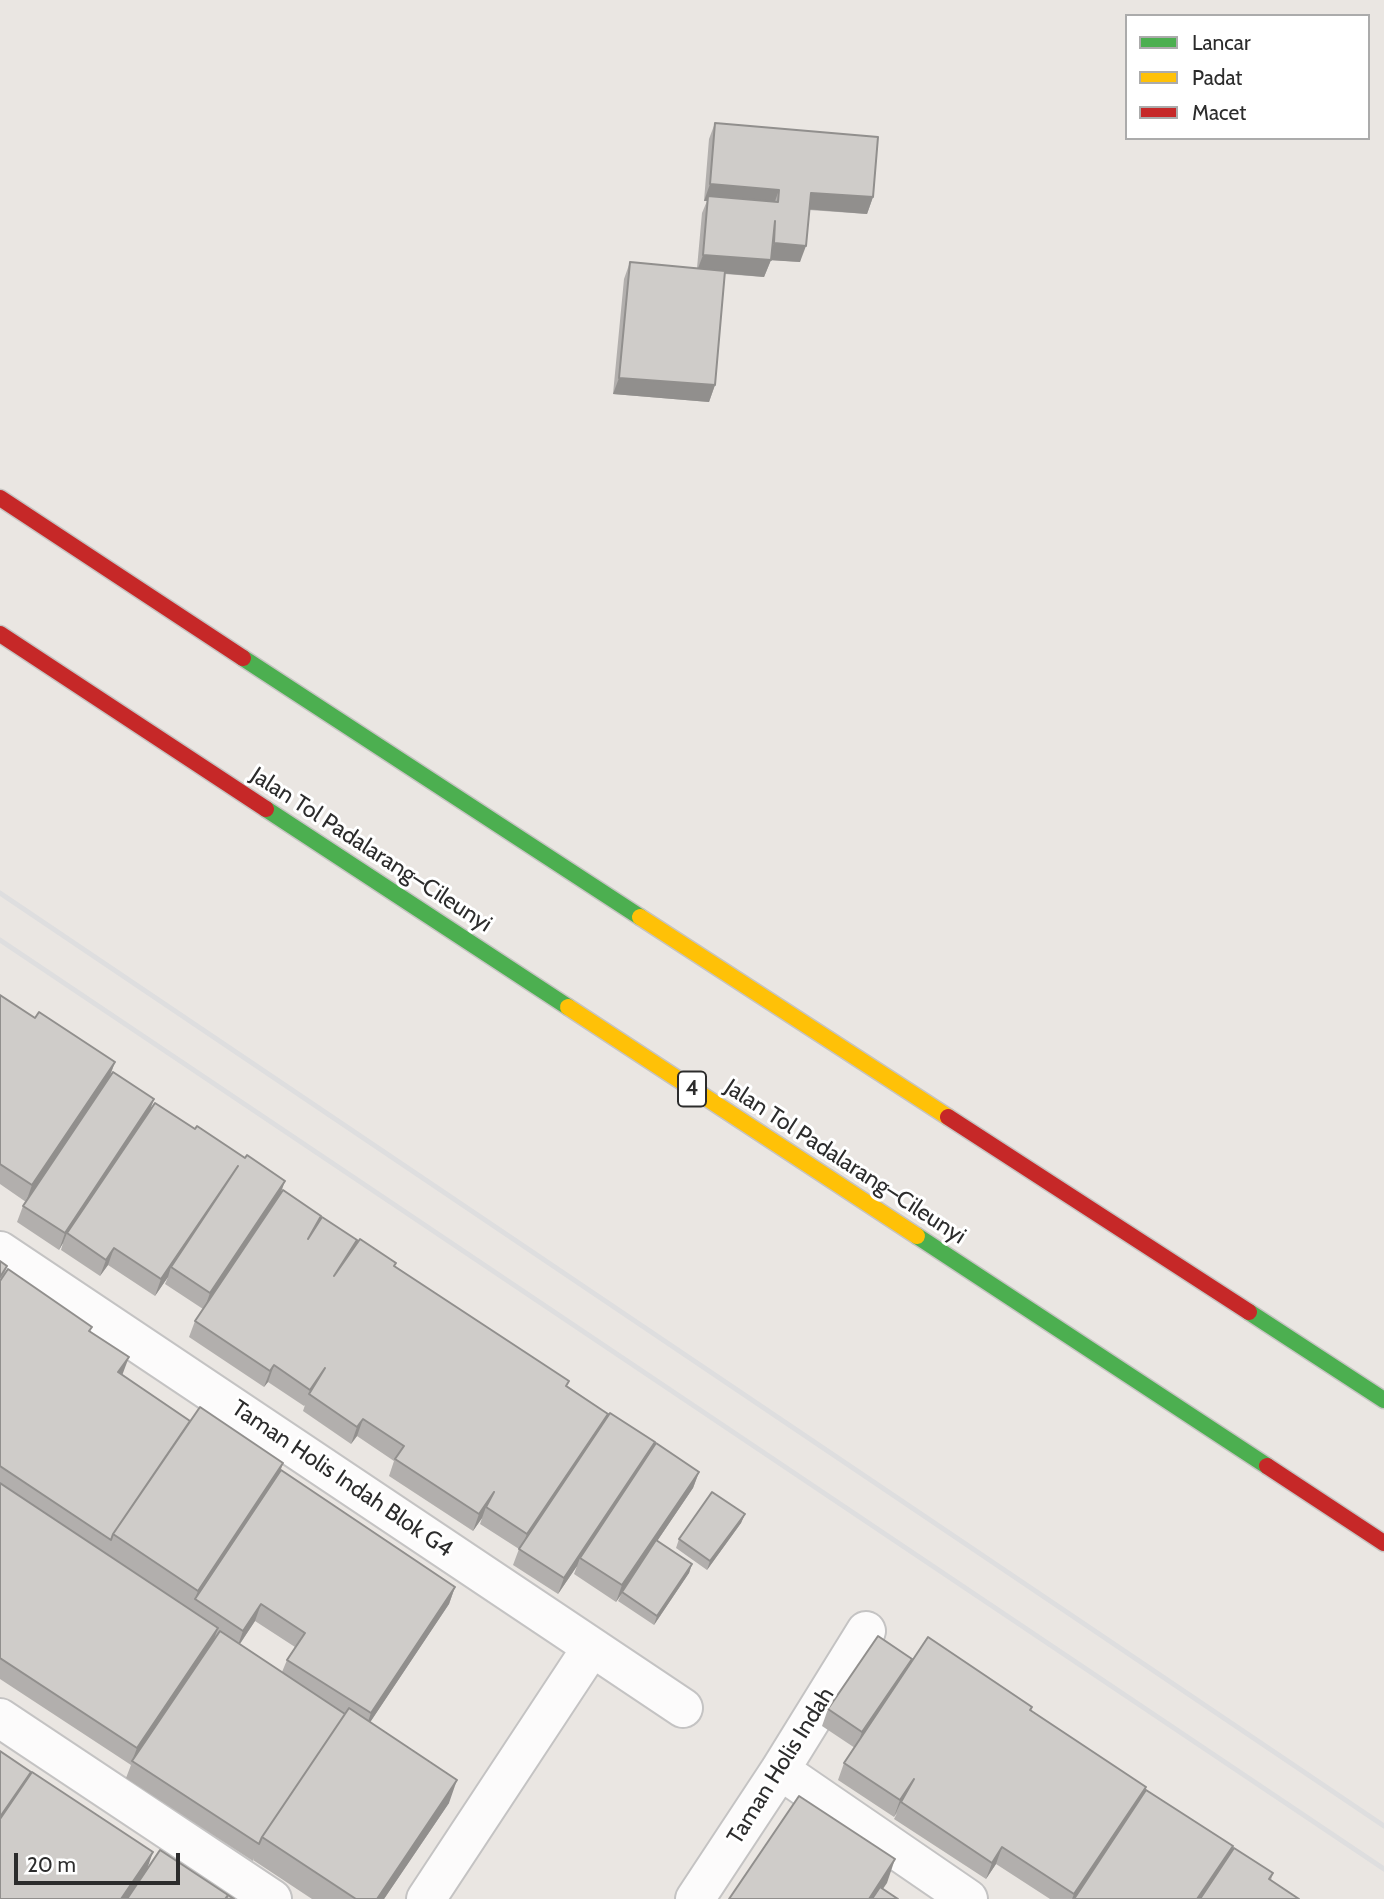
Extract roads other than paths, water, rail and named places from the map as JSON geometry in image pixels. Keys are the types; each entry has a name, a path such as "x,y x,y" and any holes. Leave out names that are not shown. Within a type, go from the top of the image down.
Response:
{"highway":[{"path":"0,498 447,792 1384,1400"},
{"name":"Jalan Tol Padalarang–Cileunyi","path":"0,634 1384,1543"}],"street":[{"name":"Taman Holis Indah Blok G4","path":"0,1251 683,1708"},
{"name":"Taman Holis Indah","path":"695,1899 780,1770 866,1631"},
{"path":"426,1899 592,1647"},
{"path":"0,1718 272,1899"},
{"path":"780,1770 968,1899"}],"railway":[{"path":"0,893 1384,1826"},
{"path":"0,940 1384,1869"}]}
